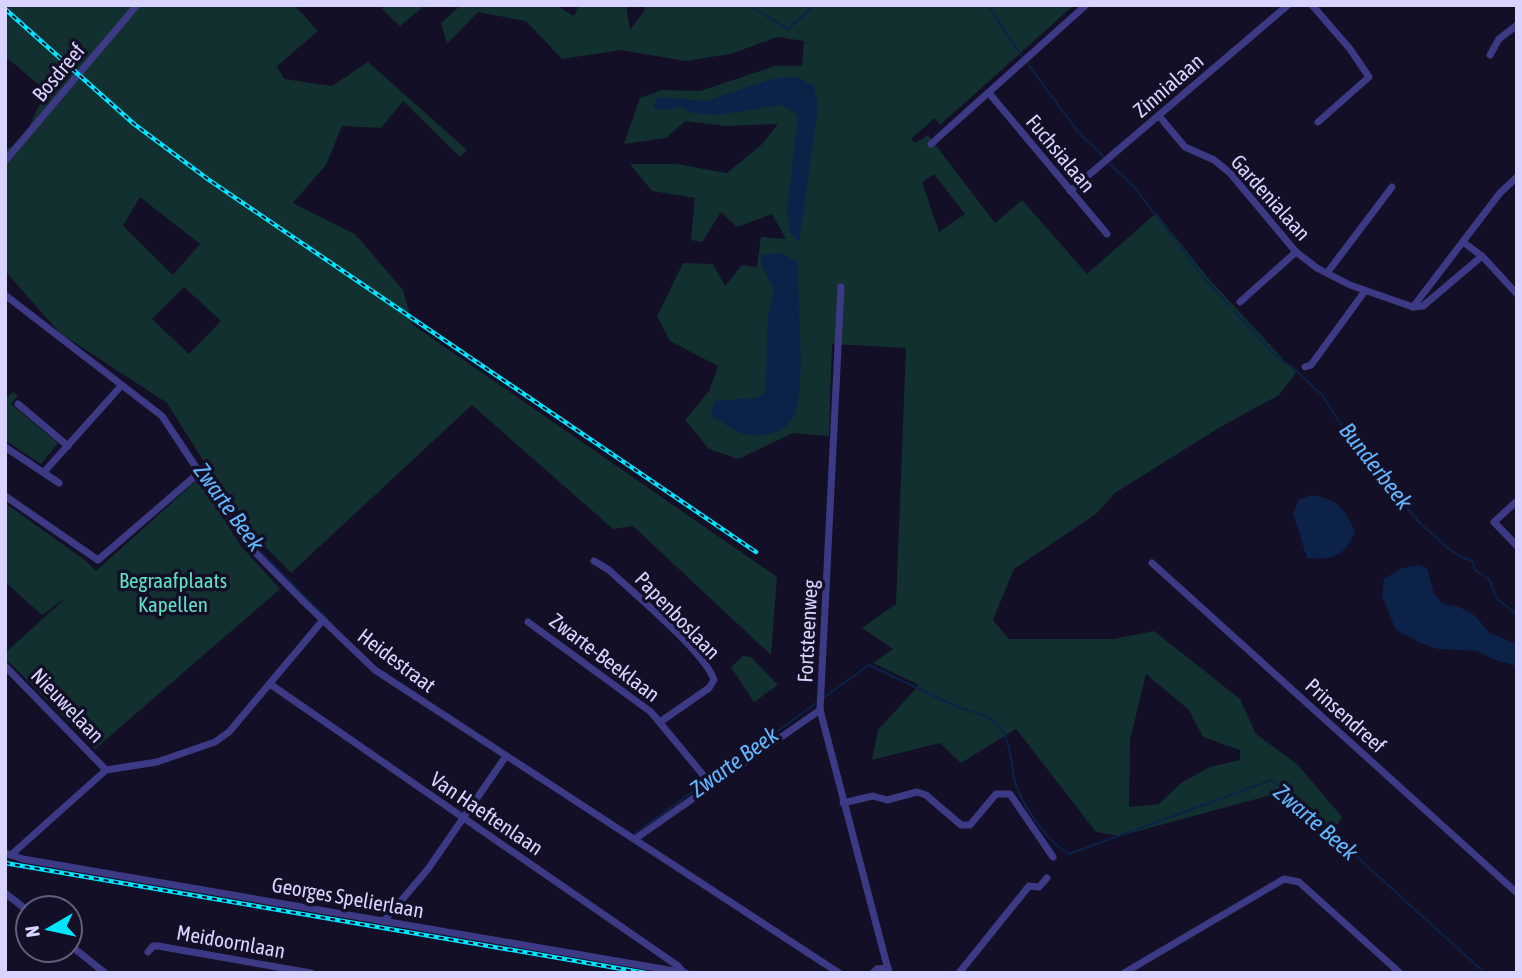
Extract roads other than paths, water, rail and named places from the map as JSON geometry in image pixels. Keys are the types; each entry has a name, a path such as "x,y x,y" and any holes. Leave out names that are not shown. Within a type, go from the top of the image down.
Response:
{"street":[{"name":"Bosdreef","path":"5,161 137,5"},
{"path":"931,144 1086,5"},
{"name":"Zinnialaan","path":"1070,191 1288,5"},
{"path":"1312,5 1350,49 1369,77 1318,122"},
{"path":"1490,55 1499,39 1517,25"},
{"name":"Fuchsialaan","path":"989,93 1107,234"},
{"name":"Gardenialaan","path":"1159,116 1185,147 1214,160 1230,173 1296,252 1327,273 1366,291 1413,306"},
{"path":"1413,306 1500,193 1517,177"},
{"path":"1327,273 1392,187"},
{"path":"1464,242 1517,294"},
{"path":"1240,302 1296,252"},
{"path":"1413,306 1423,306 1482,257"},
{"name":"Fortsteenweg","path":"841,287 820,710 889,970 877,969 873,973"},
{"path":"1305,367 1311,365 1366,291"},
{"name":"Heidestraat","path":"5,295 162,415 246,543 356,653 390,681 839,973"},
{"path":"44,472 121,386"},
{"path":"18,404 68,446"},
{"path":"5,447 60,484"},
{"path":"5,496 98,560 201,471"},
{"path":"1517,501 1494,522 1517,546"},
{"name":"Papenboslaan","path":"594,561 609,570 692,649 712,675 709,688 660,722"},
{"name":"Prinsendreef","path":"1152,563 1517,893"},
{"path":"8,854 106,770 157,762 215,742 229,732 323,621"},
{"name":"Zwarte-Beeklaan","path":"528,622 651,712 704,776 707,790"},
{"name":"Nieuwelaan","path":"5,666 106,770"},
{"name":"Van Haeftenlaan","path":"270,684 685,973"},
{"path":"635,839 820,710"},
{"path":"384,921 428,869 506,756"},
{"path":"843,803 873,796 887,800 917,792 926,795 961,825 970,825 996,794 1010,794 1053,857"},
{"name":"Georges Spelierlaan","path":"8,854 23,859 685,973"},
{"path":"959,973 1029,886 1039,887 1047,878"},
{"path":"1124,973 1284,878 1299,882 1400,973"},
{"name":"Meidoornlaan","path":"148,952 153,946 158,946 311,973"},
{"path":"84,956 105,973"}],"water":[{"path":"796,77 814,86 818,107 799,242 790,233 787,212 798,115 781,105 717,115 693,113 680,107 668,110 653,108 658,97 706,101 772,79"},
{"path":"781,253 798,262 800,370 796,409 791,421 781,429 768,434 747,435 713,417 711,412 714,401 755,398 765,393 768,317 774,289 762,266 761,255"},
{"path":"1312,495 1329,499 1339,506 1355,531 1347,546 1337,555 1307,558 1293,513 1299,499"},
{"path":"1419,565 1427,568 1434,594 1443,604 1459,607 1473,614 1490,633 1517,644 1517,666 1492,659 1477,651 1438,649 1396,630 1382,596 1384,579 1402,568"}],"waterway":[{"name":"Bunderbeek","path":"748,5 788,29 814,5"},
{"name":"Bunderbeek","path":"988,5 1022,57"},
{"name":"Bunderbeek","path":"1028,64 1078,132 1103,156"},
{"name":"Bunderbeek","path":"1110,164 1135,188 1208,283 1230,306"},
{"name":"Bunderbeek","path":"1234,311 1276,356 1322,395 1356,448 1420,523 1449,549 1472,561 1475,570 1489,579 1497,599 1517,617"},
{"name":"Zwarte Beek","path":"177,433 236,522"},
{"name":"Zwarte Beek","path":"247,538 332,624"},
{"name":"Zwarte Beek","path":"823,698 869,665 995,722 1006,739 1015,782 1023,801 1045,833 1069,854 1272,780 1485,973"},
{"name":"Zwarte Beek","path":"707,782 819,701"},
{"name":"Zwarte Beek","path":"633,835 702,785"}],"railway":[{"path":"5,9 134,124 209,180 756,552"},
{"path":"5,863 646,973"}],"park label":[{"name":"Begraafplaats Kapellen","path":"173,592"}]}
